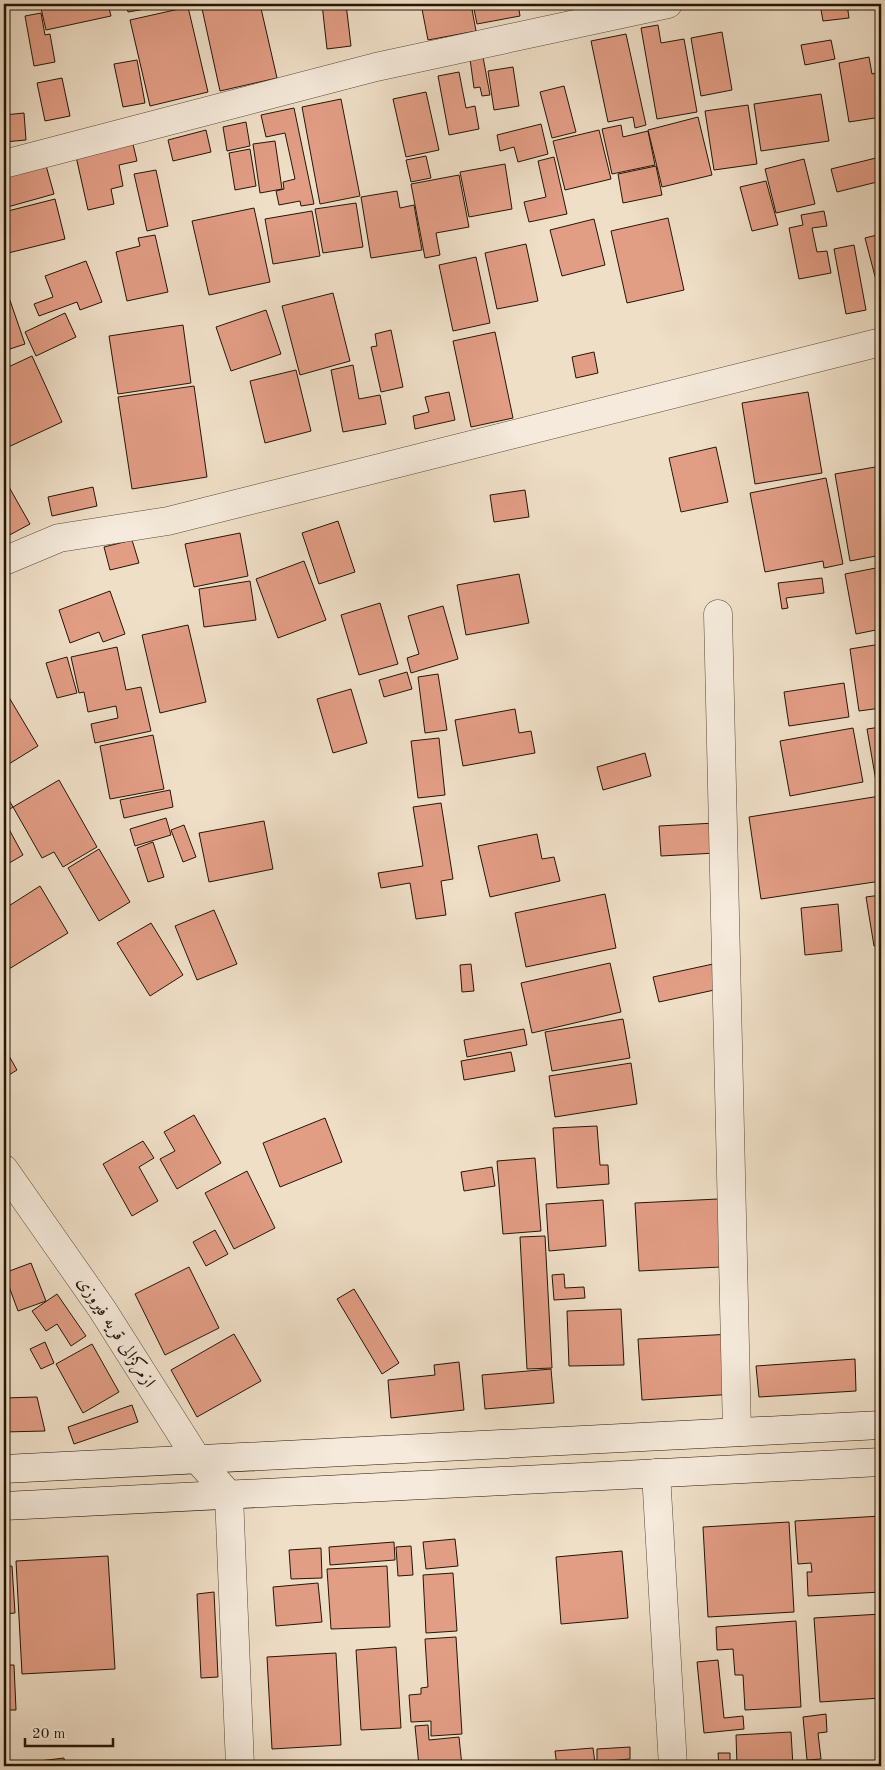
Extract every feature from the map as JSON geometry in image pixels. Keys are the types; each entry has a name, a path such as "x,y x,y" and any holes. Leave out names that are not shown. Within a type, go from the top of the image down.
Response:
{"street":[{"path":"4,164 376,67 668,4"},
{"path":"4,561 59,538 168,521 881,342"},
{"path":"718,614 737,1432"},
{"name":"ازمرکزالی قریه فیروزی","path":"4,1169 102,1309 198,1459 229,1495"},
{"path":"4,1469 881,1425"},
{"path":"4,1506 881,1462"},
{"path":"656,1473 673,1766"},
{"path":"229,1495 240,1766"}],"building":[{"path":"40,4 108,4 111,16 46,30"},
{"path":"126,4 174,4 128,12"},
{"path":"201,4 260,4 277,78 220,91"},
{"path":"322,4 346,4 351,46 327,49"},
{"path":"421,4 471,4 476,31 428,40"},
{"path":"473,4 518,4 520,16 477,24"},
{"path":"820,4 847,4 849,18 823,21"},
{"path":"188,7 208,92 150,106 130,20"},
{"path":"41,13 45,35 50,34 55,62 34,66 25,16"},
{"path":"658,25 661,43 684,39 697,112 657,119 641,28"},
{"path":"722,32 732,90 701,96 691,38"},
{"path":"626,34 646,125 635,128 633,117 608,122 591,41"},
{"path":"831,40 835,59 805,65 801,45"},
{"path":"483,57 490,95 482,96 480,87 474,88 470,59"},
{"path":"869,57 872,74 881,72 881,117 849,122 839,63"},
{"path":"137,60 145,103 123,107 114,64"},
{"path":"513,67 519,106 494,110 488,71"},
{"path":"459,72 466,108 475,106 479,129 449,135 438,76"},
{"path":"62,78 70,116 45,121 37,83"},
{"path":"564,86 576,132 552,138 540,92"},
{"path":"426,92 439,150 406,157 393,99"},
{"path":"821,94 829,141 761,151 754,104"},
{"path":"341,99 360,196 320,204 302,107"},
{"path":"748,105 757,164 714,170 705,111"},
{"path":"294,108 314,204 301,206 300,201 279,205 276,191 284,189 283,182 295,179 285,133 266,137 261,115"},
{"path":"24,113 26,140 4,142 4,115"},
{"path":"698,117 712,175 662,187 648,130"},
{"path":"246,122 250,146 227,151 223,127"},
{"path":"541,124 548,154 518,162 514,147 500,151 497,135"},
{"path":"621,125 623,137 648,131 655,165 612,174 602,129"},
{"path":"206,130 211,152 173,161 168,140"},
{"path":"599,130 611,179 565,190 553,141"},
{"path":"132,140 137,161 119,165 123,186 111,189 114,204 88,210 75,152"},
{"path":"275,141 282,189 260,193 253,144"},
{"path":"250,149 256,186 235,190 229,153"},
{"path":"426,156 431,178 411,182 406,160"},
{"path":"554,157 567,214 529,222 524,202 546,197 538,161"},
{"path":"876,158 881,181 837,192 831,169"},
{"path":"804,159 815,204 776,213 765,169"},
{"path":"45,162 54,194 4,208 4,174"},
{"path":"505,164 512,209 469,217 460,172"},
{"path":"656,166 662,195 623,203 618,174"},
{"path":"156,170 168,226 147,231 134,174"},
{"path":"459,175 469,227 436,233 440,255 425,258 411,184"},
{"path":"766,181 778,225 752,231 740,187"},
{"path":"397,191 400,208 414,205 422,250 371,258 361,197"},
{"path":"55,199 65,239 4,254 4,212"},
{"path":"356,203 363,247 323,253 315,209"},
{"path":"254,208 270,282 209,295 192,221"},
{"path":"312,211 320,256 273,264 265,219"},
{"path":"824,211 827,226 812,228 817,252 827,251 831,273 799,279 789,228 803,225 801,215"},
{"path":"668,218 684,290 627,303 611,231"},
{"path":"594,219 605,265 562,276 550,230"},
{"path":"881,234 881,283 877,284 865,238"},
{"path":"155,235 168,292 127,301 116,252 140,246 138,238"},
{"path":"526,244 538,301 497,309 485,253"},
{"path":"854,245 866,310 846,314 834,249"},
{"path":"476,257 490,323 453,331 439,265"},
{"path":"86,261 102,302 80,310 77,302 39,316 34,304 53,297 45,276"},
{"path":"4,283 25,344 4,351"},
{"path":"333,293 350,361 300,375 282,306"},
{"path":"266,310 281,354 231,371 216,327"},
{"path":"65,313 76,337 36,356 25,332"},
{"path":"183,325 191,383 118,394 109,336"},
{"path":"391,330 403,387 381,392 371,347 377,346 375,334"},
{"path":"495,332 513,418 471,427 453,341"},
{"path":"594,352 598,373 576,378 572,357"},
{"path":"32,356 62,422 4,449 4,369"},
{"path":"353,365 359,399 380,395 386,424 343,432 331,370"},
{"path":"296,370 311,431 265,443 250,381"},
{"path":"194,386 207,477 132,489 118,397"},
{"path":"449,392 455,420 415,429 413,416 429,412 425,397"},
{"path":"808,392 822,473 755,484 742,403"},
{"path":"716,447 728,502 681,512 669,458"},
{"path":"881,466 881,555 850,561 835,474"},
{"path":"826,478 843,564 824,568 823,561 765,572 750,493"},
{"path":"4,481 30,524 4,538"},
{"path":"93,487 97,506 52,516 48,497"},
{"path":"525,490 529,517 494,522 490,495"},
{"path":"338,521 355,572 319,584 302,533"},
{"path":"240,533 248,576 194,587 185,544"},
{"path":"132,540 139,563 110,570 104,547"},
{"path":"304,561 326,620 278,638 256,579"},
{"path":"881,567 881,629 856,634 845,574"},
{"path":"519,574 529,623 466,635 457,585"},
{"path":"822,578 824,593 786,598 788,608 782,609 778,583"},
{"path":"250,581 256,620 204,627 199,589"},
{"path":"110,591 125,634 103,642 99,632 70,643 59,610"},
{"path":"380,603 398,664 359,675 341,615"},
{"path":"443,606 458,659 411,673 407,658 419,654 408,616"},
{"path":"188,625 206,702 160,713 142,635"},
{"path":"881,644 881,708 859,711 850,649"},
{"path":"117,647 126,690 141,687 151,731 95,743 91,724 118,718 116,706 88,712 84,692 79,693 71,657"},
{"path":"67,657 77,693 57,698 46,663"},
{"path":"407,672 412,689 384,697 379,680"},
{"path":"438,674 447,730 425,733 418,677"},
{"path":"844,683 849,717 789,726 784,692"},
{"path":"4,689 38,746 4,767"},
{"path":"351,689 367,743 333,753 317,699"},
{"path":"515,709 519,733 531,731 535,753 463,766 455,720"},
{"path":"881,727 881,786 877,787 867,729"},
{"path":"853,728 863,782 790,796 780,741"},
{"path":"153,735 164,789 110,799 100,746"},
{"path":"439,738 445,795 418,798 411,741"},
{"path":"645,753 651,776 603,790 597,767"},
{"path":"59,780 97,847 63,867 54,852 42,858 13,807"},
{"path":"170,790 173,807 124,818 120,800"},
{"path":"4,792 13,807 4,813"},
{"path":"880,796 881,881 761,899 749,817"},
{"path":"441,803 453,879 441,881 446,915 416,919 410,883 381,888 378,873 423,866 413,807"},
{"path":"166,818 171,835 135,846 130,829"},
{"path":"4,820 23,855 4,866"},
{"path":"264,821 273,869 209,882 199,833"},
{"path":"715,823 716,853 661,856 659,826"},
{"path":"184,825 196,857 183,862 171,830"},
{"path":"537,834 542,859 554,857 560,881 490,897 478,846"},
{"path":"153,842 164,877 148,882 137,848"},
{"path":"99,849 130,902 99,921 68,868"},
{"path":"40,886 68,933 4,972 4,909"},
{"path":"605,894 616,948 526,967 515,913"},
{"path":"881,895 881,945 874,946 866,897"},
{"path":"838,904 842,951 805,955 801,908"},
{"path":"214,910 237,964 197,980 175,926"},
{"path":"151,923 183,975 150,996 117,943"},
{"path":"610,963 621,1012 532,1033 521,983"},
{"path":"471,964 474,991 462,992 460,965"},
{"path":"713,964 719,989 659,1002 653,977"},
{"path":"623,1019 630,1058 552,1071 545,1032"},
{"path":"524,1029 527,1045 467,1057 464,1040"},
{"path":"4,1047 17,1070 4,1078"},
{"path":"511,1052 515,1071 464,1080 461,1061"},
{"path":"631,1063 637,1104 555,1117 549,1076"},
{"path":"194,1115 221,1163 177,1189 160,1159 175,1151 164,1132"},
{"path":"325,1118 342,1162 280,1187 263,1143"},
{"path":"597,1126 600,1165 608,1165 609,1184 557,1188 553,1128"},
{"path":"143,1141 154,1158 139,1167 158,1201 132,1216 103,1164"},
{"path":"535,1158 541,1231 503,1234 497,1161"},
{"path":"492,1167 495,1186 464,1191 461,1172"},
{"path":"247,1171 275,1228 234,1249 205,1193"},
{"path":"718,1199 721,1267 639,1271 635,1203"},
{"path":"603,1200 606,1246 549,1251 546,1204"},
{"path":"215,1230 228,1254 206,1266 193,1242"},
{"path":"545,1236 552,1368 527,1369 520,1237"},
{"path":"31,1263 46,1301 18,1311 4,1273"},
{"path":"189,1267 219,1328 165,1355 135,1294"},
{"path":"564,1274 565,1288 584,1287 585,1298 554,1300 552,1275"},
{"path":"354,1289 399,1363 382,1374 337,1299"},
{"path":"57,1294 86,1336 71,1346 57,1324 46,1331 32,1311"},
{"path":"621,1309 624,1365 569,1366 567,1311"},
{"path":"234,1334 261,1381 197,1417 171,1370"},
{"path":"732,1334 735,1394 642,1400 638,1339"},
{"path":"45,1342 54,1363 41,1369 30,1349"},
{"path":"92,1344 119,1392 83,1413 56,1364"},
{"path":"855,1359 856,1391 759,1397 756,1366"},
{"path":"459,1362 464,1410 391,1418 388,1380 435,1375 434,1365"},
{"path":"551,1369 554,1403 485,1409 482,1375"},
{"path":"37,1397 45,1431 4,1432 4,1398"},
{"path":"132,1405 138,1422 74,1444 68,1427"},
{"path":"881,1516 881,1592 808,1596 807,1572 812,1572 811,1563 798,1564 795,1521"},
{"path":"789,1522 794,1612 708,1617 703,1527"},
{"path":"455,1539 458,1566 426,1569 423,1542"},
{"path":"394,1542 395,1560 330,1565 329,1547"},
{"path":"411,1546 413,1575 398,1576 396,1547"},
{"path":"321,1548 322,1578 291,1579 289,1550"},
{"path":"622,1551 628,1618 561,1624 556,1557"},
{"path":"108,1556 115,1669 22,1674 16,1561"},
{"path":"12,1566 15,1613 4,1614 4,1567"},
{"path":"387,1566 390,1627 331,1629 327,1569"},
{"path":"453,1573 457,1631 426,1633 423,1575"},
{"path":"318,1583 322,1622 276,1626 273,1587"},
{"path":"214,1592 218,1677 201,1678 197,1594"},
{"path":"881,1614 881,1698 820,1702 814,1618"},
{"path":"796,1621 801,1707 745,1710 743,1675 735,1675 733,1649 717,1650 716,1627"},
{"path":"456,1637 462,1734 431,1736 431,1721 411,1722 409,1695 421,1694 421,1688 428,1687 425,1639"},
{"path":"396,1647 401,1728 361,1730 356,1650"},
{"path":"336,1653 341,1745 272,1749 267,1657"},
{"path":"718,1660 724,1718 743,1716 744,1729 704,1733 697,1662"},
{"path":"4,1665 14,1665 16,1710 4,1710"},
{"path":"826,1714 827,1732 818,1733 821,1759 807,1760 803,1717"},
{"path":"428,1725 429,1740 459,1737 462,1766 419,1766 415,1726"},
{"path":"791,1732 793,1766 737,1766 736,1735"},
{"path":"630,1747 630,1759 597,1762 597,1749"},
{"path":"593,1748 595,1763 557,1766 555,1751"},
{"path":"718,1753 730,1753 730,1766 719,1766"},
{"path":"64,1758 65,1766 39,1766 39,1761"},
{"path":"16,1761 16,1766 4,1766 4,1762"},
{"path":"296,1761 297,1766 269,1766 269,1765"}]}
